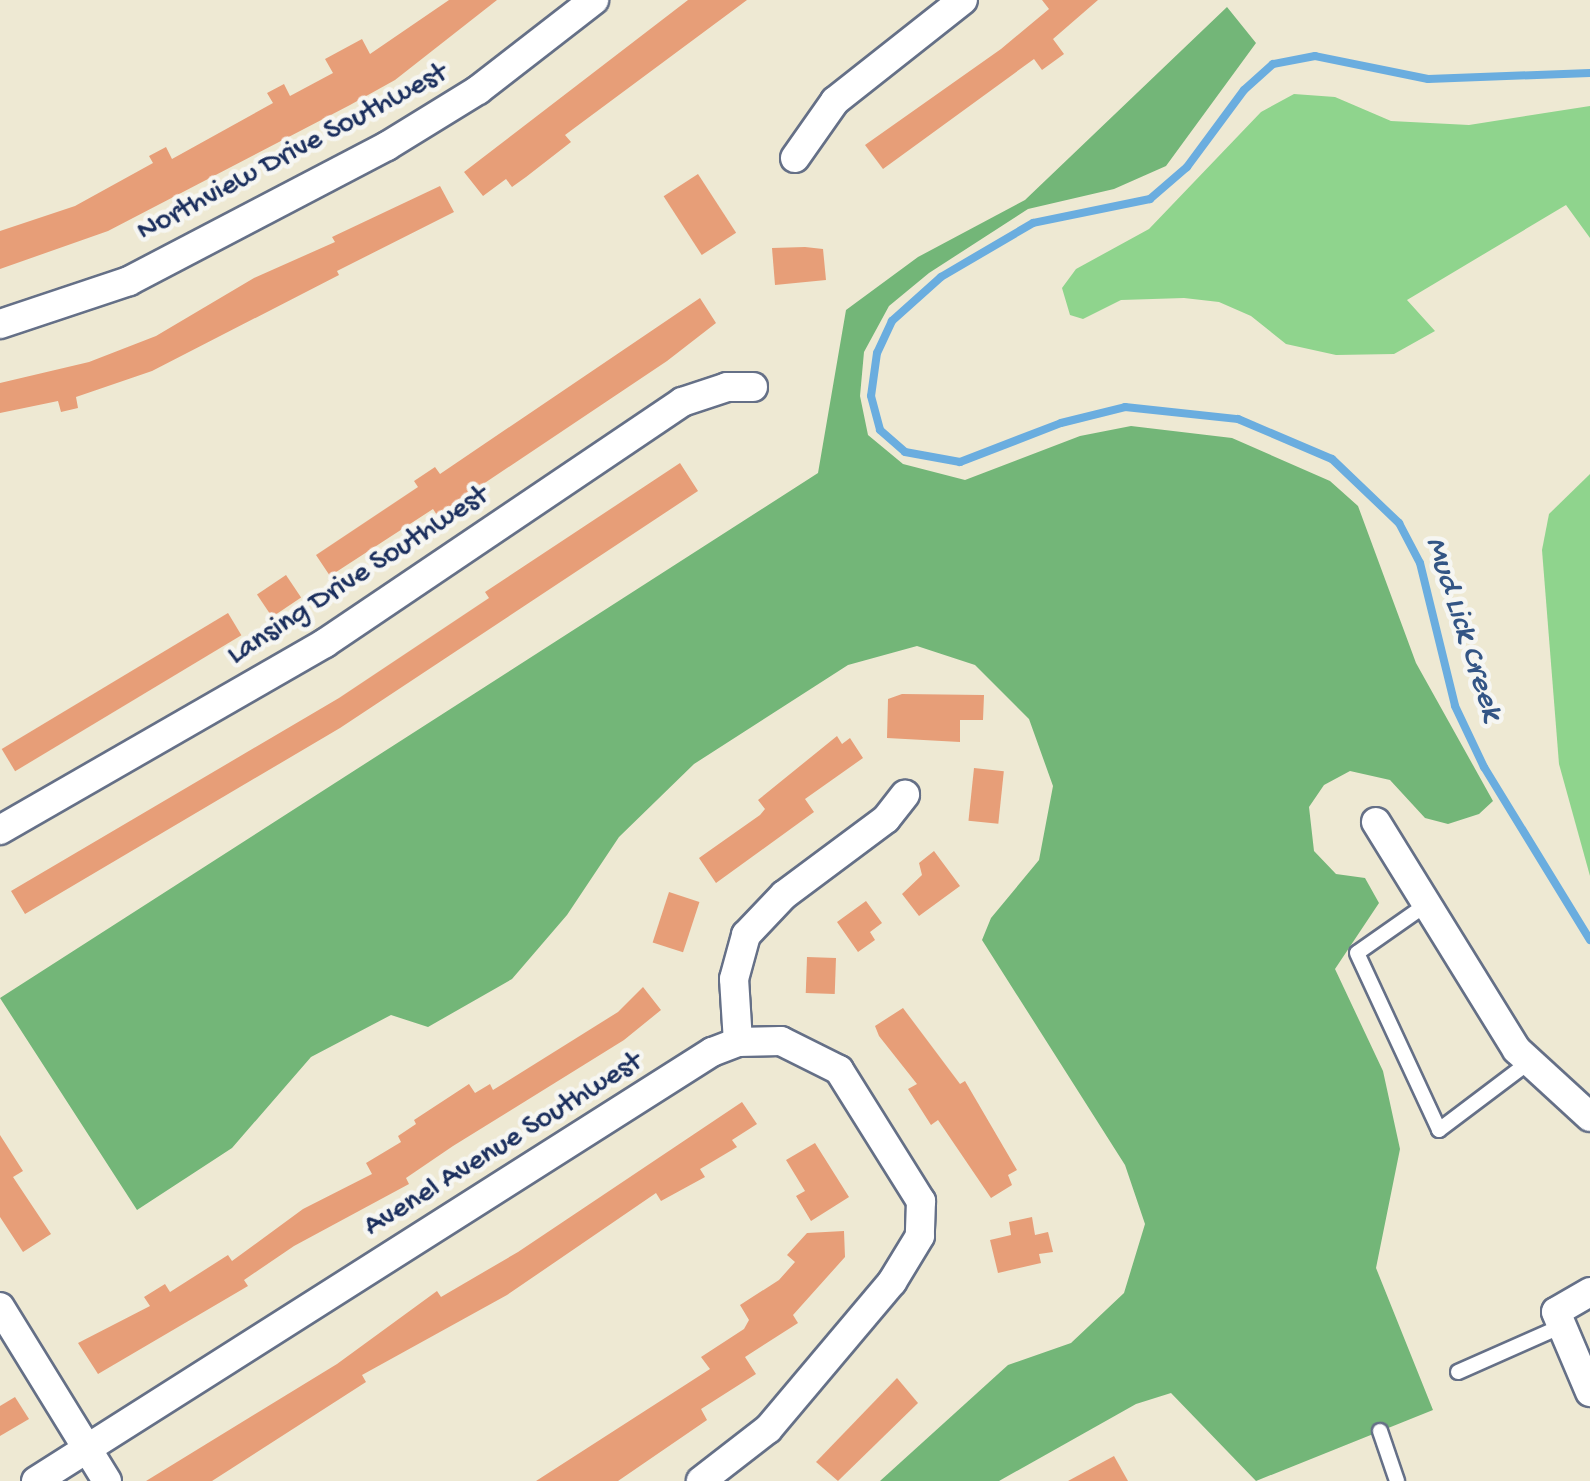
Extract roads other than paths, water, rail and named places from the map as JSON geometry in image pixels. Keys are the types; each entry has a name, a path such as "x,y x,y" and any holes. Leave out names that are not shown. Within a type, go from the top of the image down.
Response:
{"street":[{"name":"Northview Drive Southwest","path":"0,324 129,280 401,138 478,90 594,0"},
{"path":"795,158 835,101 963,0"},
{"name":"Lansing Drive Southwest","path":"0,830 325,642 682,402 727,388 753,388"},
{"path":"702,1481 768,1430 892,1282 918,1243 923,1219 906,1173 838,1070 804,1047 738,1042 734,979 746,935 784,895 886,819 905,795"},
{"path":"1376,822 1528,1063 1590,1117"},
{"name":"Avenel Avenue Southwest","path":"36,1481 712,1052 738,1042"},
{"path":"1590,1292 1558,1305 1562,1326 1590,1392"},
{"path":"0,1307 107,1481"}],"lane":[{"path":"1427,904 1357,953 1439,1130 1482,1104 1528,1063"},
{"path":"1458,1372 1562,1326"},
{"path":"1380,1430 1397,1481"}],"waterway":[{"name":"Mud Lick Creek","path":"1590,73 1428,79 1315,56 1273,64 1244,90 1187,167 1150,199 1033,223 941,277 892,321 877,353 871,396 880,430 905,452 960,462 1061,423 1125,407 1238,419 1332,459 1399,523 1420,563 1455,706 1484,767 1590,940"}]}
